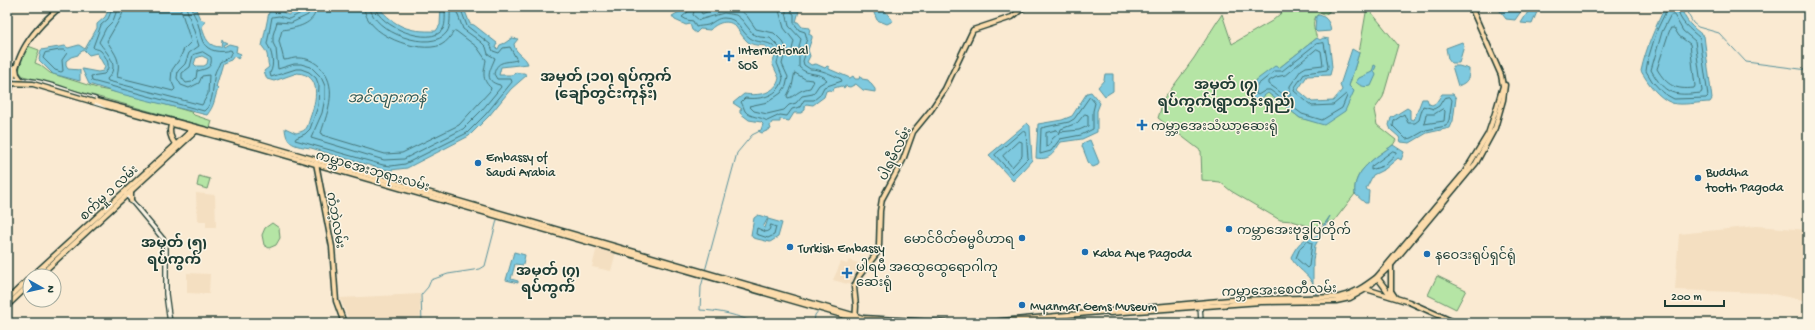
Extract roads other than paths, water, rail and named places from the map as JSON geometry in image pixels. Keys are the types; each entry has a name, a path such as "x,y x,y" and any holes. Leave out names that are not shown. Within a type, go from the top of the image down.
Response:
{"main road":[{"path":"7,102 8,84 31,36 60,7"},
{"name":"ပါရမီလမ်း","path":"855,320 856,306 854,286 856,281 877,253 879,245 880,211 882,199 906,155 913,132 931,110 945,89 973,30 1012,17 1024,7"},
{"name":"ကမ္ဘာအေးစေတီလမ်း","path":"1378,278 1448,194 1476,163 1495,128 1506,86 1503,72 1473,7"},
{"path":"7,75 16,65"},
{"path":"16,65 16,72 21,82"},
{"path":"8,84 16,85 21,82"},
{"path":"8,84 21,82"},
{"name":"ကမ္ဘာအေးဘုရားလမ်း","path":"21,82 40,85 93,101"},
{"name":"ကမ္ဘာအေးဘုရားလမ်း","path":"8,84 33,83 93,101 316,162 733,282"},
{"name":"ကမ္ဘာအေးဘုရားလမ်း","path":"107,104 180,127 195,129"},
{"path":"172,124 170,131 171,139 177,144"},
{"path":"180,127 183,130 184,137"},
{"name":"စက်မှု ၁ လမ်း","path":"125,193 132,189 184,137 195,129"},
{"name":"စက်မှု ၁ လမ်း","path":"45,268 109,207 195,129"},
{"name":"ကမ္ဘာအေးဘုရားလမ်း","path":"316,162 326,167 359,175"},
{"name":"ကံဘဲ့လမ်း","path":"316,162 332,247 336,301 346,323"},
{"path":"319,176 322,170 326,167"},
{"path":"131,201 130,194 132,189"},
{"path":"125,193 164,240 166,249 166,294 170,323"},
{"name":"ကမ္ဘာအေးစေတီလမ်း","path":"1004,323 1250,298 1339,297 1352,294 1378,278 1391,265 1402,249"},
{"path":"1391,265 1391,291 1393,297"},
{"name":"ကမ္ဘာအေးဘုရားလမ်း","path":"696,272 705,272 733,282"},
{"path":"1366,290 1378,278 1393,297"},
{"path":"733,282 830,309 849,315 855,320"},
{"path":"7,300 22,286"},
{"path":"1366,290 1420,306 1456,323"},
{"name":"ကမ္ဘာအေးစေတီလမ်း","path":"1200,304 1336,301 1350,298 1366,290"},
{"path":"7,306 22,292"},
{"path":"1200,304 1201,323"},
{"path":"849,315 856,306"},
{"path":"856,306 861,321"},
{"name":"ကမ္ဘာအေးစေတီလမ်း","path":"981,323 1143,309"},
{"path":"849,315 852,320 861,321 950,323"}],"water":[{"path":"110,7 195,7 200,19 205,21 202,27 208,42 213,46 221,47 222,39 227,43 223,45 224,47 229,44 237,46 236,52 241,54 238,59 234,56 231,60 223,63 216,87 218,89 214,102 207,115 117,93 89,84 82,69 98,72 103,71 105,67 97,53 89,55 84,50 66,61 66,66 68,69 80,70 80,81 53,74 39,60 41,50 65,46 68,48 79,45 85,49 97,28 97,24 105,17","holes":["202,56 208,59 207,64 204,66 196,66 194,64 196,58"]},
{"name":"အင်လျားကန်","path":"303,7 378,7 397,24 403,27 426,31 436,31 440,25 441,7 462,7 470,24 474,25 497,43 495,48 498,49 500,45 512,38 518,39 514,44 516,50 525,58 528,64 501,67 499,75 512,75 517,72 527,75 511,89 489,116 469,136 407,168 391,170 382,169 311,148 292,144 287,138 285,128 296,133 306,128 314,104 316,90 311,78 297,73 274,81 267,79 264,71 269,67 266,52 262,46 269,12 273,8 277,10 273,11 275,13 279,10 288,15"},
{"path":"688,7 792,7 799,11 796,22 798,22 802,27 810,28 809,34 812,38 808,50 810,56 807,62 811,65 816,64 825,68 827,66 829,69 850,78 853,76 855,79 859,79 860,76 862,79 868,80 875,89 875,92 863,90 856,84 850,87 845,86 844,88 841,86 834,88 833,91 826,91 824,97 813,105 806,104 805,110 801,113 794,113 789,121 780,119 780,122 772,122 770,126 771,129 762,133 758,131 761,130 763,124 761,122 749,120 740,113 740,110 742,109 733,103 744,94 755,95 766,93 774,88 779,78 772,63 775,57 771,50 765,51 766,46 755,45 748,42 733,24 726,22 716,25 710,30 700,29 696,33 692,30 690,24 686,25 675,20 672,16"},
{"path":"875,7 885,11 893,21 887,24 877,20 874,13"},
{"path":"1497,7 1524,7 1515,20 1506,19"},
{"path":"1531,7 1539,7 1532,24 1521,23"},
{"path":"1665,7 1681,7 1690,23 1704,36 1712,99 1710,102 1676,104 1667,101 1662,98 1650,85 1641,71 1651,38"},
{"path":"1319,15 1328,21 1331,31 1317,32 1315,30 1316,16"},
{"path":"1317,38 1320,40 1323,38 1329,39 1332,67 1330,75 1307,76 1298,90 1312,102 1333,101 1342,90 1340,85 1352,49 1359,53 1349,86 1354,91 1345,111 1324,125 1300,118 1268,93 1257,101 1252,97 1251,84 1275,66 1279,68"},
{"path":"1462,42 1464,46 1459,63 1451,63 1448,59 1446,48"},
{"path":"1374,65 1376,66 1374,71 1376,75 1371,86 1363,86 1356,82 1359,78 1372,72"},
{"path":"1452,66 1459,66 1469,69 1467,80 1458,86"},
{"path":"1105,74 1113,74 1113,91 1105,96 1098,87 1104,80"},
{"path":"1091,92 1100,103 1097,111 1097,132 1082,139 1061,142 1049,157 1041,159 1036,158 1038,124 1062,120 1072,116 1087,93"},
{"path":"1442,94 1453,94 1456,98 1453,121 1450,128 1427,133 1410,143 1401,142 1399,137 1391,130 1389,125 1391,118 1407,108 1410,110 1410,119 1414,120 1422,99 1427,99 1429,104 1432,105 1436,103"},
{"path":"1027,123 1030,126 1032,160 1013,181 989,155"},
{"path":"1090,140 1099,162 1098,165 1093,167 1089,164 1082,146 1083,143"},
{"path":"1393,145 1404,152 1401,160 1398,158 1385,169 1373,175 1366,189 1369,191 1368,203 1365,203 1355,194 1357,178 1361,171 1373,159"},
{"path":"758,215 768,218 763,227 765,228 768,219 782,223 778,237 770,242 753,238 751,235 754,218"},
{"path":"1330,216 1315,246 1313,261 1313,285 1308,276 1292,260 1291,257 1300,243 1307,238 1316,236"},
{"path":"514,252 525,255 523,265 515,264 511,279 518,281 518,283 506,280"}],"waterway":[{"path":"1684,7 1693,23 1698,27 1719,33 1746,62 1808,70"},
{"path":"705,271 737,153 752,135 758,132"},
{"path":"422,323 421,295 428,287 431,280 448,274 480,269 485,266 497,220"},
{"path":"704,276 701,287 700,310 729,314 756,323"},
{"path":"814,323 815,315 819,310"}],"place":[{"name":"International SOS","path":"729,56"},
{"name":"ကမ္ဘာ့အေးသံဃာ့ဆေးရုံ","path":"1142,125"},
{"name":"Embassy of Saudi Arabia","path":"478,163"},
{"name":"Buddha tooth Pagoda","path":"1698,178"},
{"name":"ကမ္ဘာအေးဗုဒ္ဓပြတိုက်","path":"1229,229"},
{"name":"မောင်ဝိတ်ဓမ္မဝိဟာရ","path":"1022,238"},
{"name":"Turkish Embassy","path":"790,247"},
{"name":"Kaba Aye Pagoda","path":"1085,252"},
{"name":"နဝေဒးရုပ်ရှင်ရုံ","path":"1427,254"},
{"name":"ပါရမီ အထွေထွေရောဂါကု ဆေးရုံ","path":"847,273"},
{"name":"Myanmar Gems Museum","path":"1022,305"}],"district":[{"name":"အမှတ် (၁၀) ရပ်ကွက် (ချော်တွင်းကုန်း)","path":"606,84"},
{"name":"အမှတ် (၇) ရပ်ကွက်(ရွာတန်းရှည်)","path":"1226,92"},
{"name":"အမှတ် (၅) ရပ်ကွက်","path":"174,250"},
{"name":"အမှတ် (၇) ရပ်ကွက်","path":"548,278"}]}
